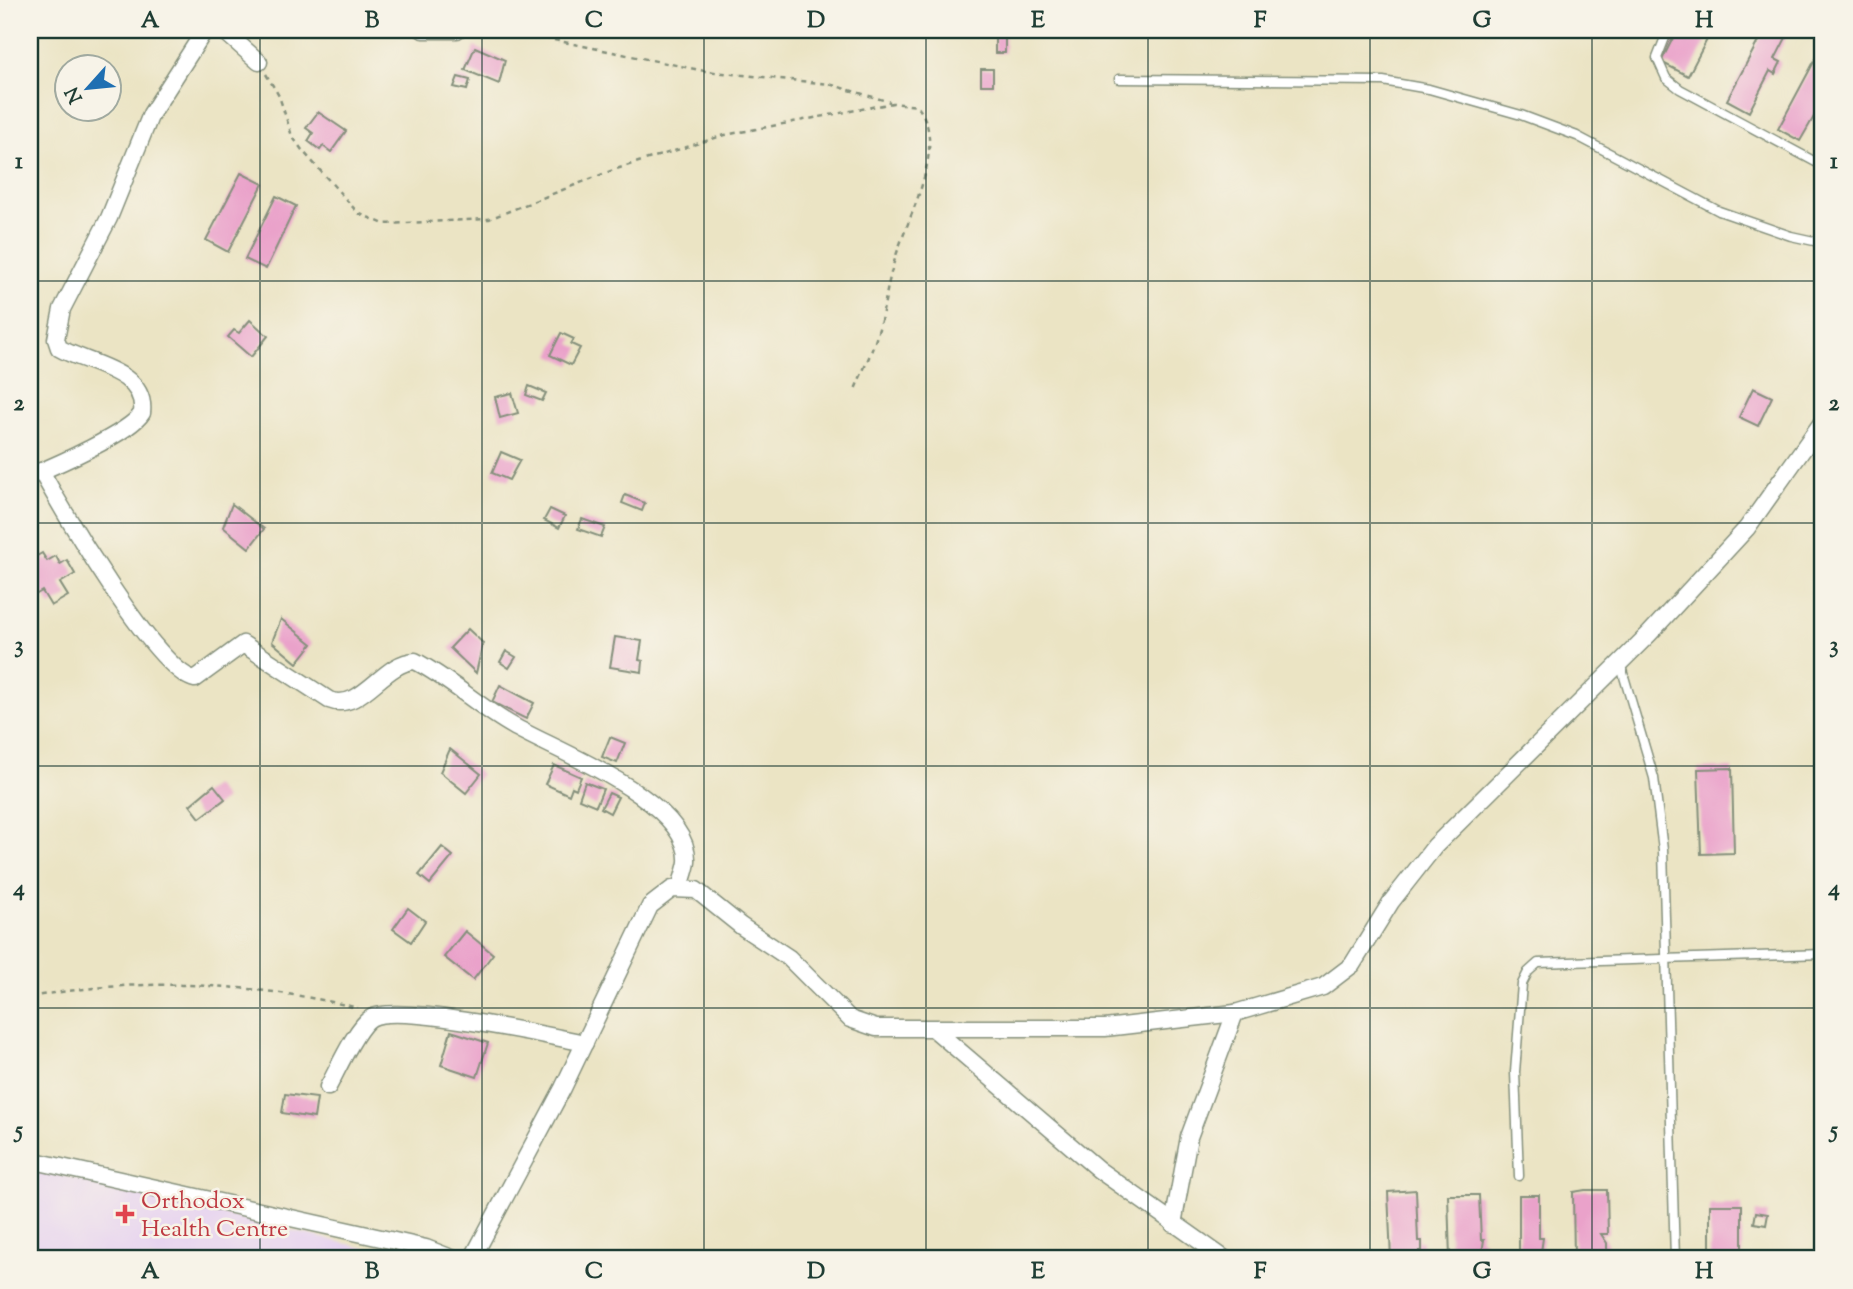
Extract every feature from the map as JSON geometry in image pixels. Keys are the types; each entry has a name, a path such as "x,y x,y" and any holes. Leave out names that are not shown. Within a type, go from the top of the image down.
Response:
{"street":[{"path":"205,30 151,114 116,201 73,284 58,324 56,339 59,348 131,382 141,398 142,413 131,426 35,474 109,584 171,664 184,675 200,677 243,644 329,700 343,703 398,666 415,661 509,724 628,786 657,806 672,824 686,854 680,888"},
{"path":"223,30 259,62"},
{"path":"423,30 457,30"},
{"path":"472,1259 585,1043 650,906 665,892 688,887 705,895 741,926 789,958 850,1019 876,1028 1105,1028 1235,1013 1323,987 1352,965 1391,901 1435,846 1620,663 1747,528 1823,421"},
{"path":"1173,1224 1189,1137 1235,1013"},
{"path":"328,1087 365,1024 373,1016 415,1015 585,1043"},
{"path":"935,1030 1098,1170 1224,1259"},
{"path":"30,1160 426,1248 454,1259"}],"lane":[{"path":"1668,30 1657,58 1666,78 1680,89 1823,166"},
{"path":"1119,79 1382,81 1441,92 1521,115 1577,136 1719,211 1791,236 1823,243"},
{"path":"1620,663 1654,778 1662,850 1675,1259"},
{"path":"1518,1175 1515,1072 1522,984 1528,972 1538,963 1823,954"}],"path":[{"path":"505,30 659,64 829,84 893,103"},
{"path":"259,62 279,96 297,144 358,214 384,224 489,219 613,170 725,135 893,103 914,104 919,108 926,127 928,155 921,190 895,258 878,331 854,392"},
{"path":"30,997 108,986 246,988 357,1008 373,1016"}],"shaded area":[{"name":"Orthodox Health Centre","path":"30,1168 411,1259 30,1259"}],"building":[{"path":"1677,30 1712,30 1688,76 1661,62"},
{"path":"1764,30 1790,30 1775,59 1781,62 1775,74 1770,71 1749,112 1727,100"},
{"path":"995,35 1005,35 1005,53 995,53"},
{"path":"1823,45 1823,101 1800,141 1778,129"},
{"path":"475,47 505,60 499,84 465,70"},
{"path":"981,69 993,69 993,85 981,85"},
{"path":"458,77 470,80 467,90 454,87"},
{"path":"318,112 346,131 331,152 323,146 320,150 308,141 313,133 306,128"},
{"path":"241,173 263,184 228,252 206,240"},
{"path":"276,196 296,206 266,269 245,259"},
{"path":"250,320 268,336 251,357 228,337 234,330 239,333"},
{"path":"561,333 574,339 571,344 580,348 571,365 550,355"},
{"path":"529,386 546,393 542,401 526,395"},
{"path":"1753,388 1772,397 1758,426 1739,417"},
{"path":"512,393 518,413 500,418 495,397"},
{"path":"501,452 520,460 509,480 492,473"},
{"path":"625,495 645,503 642,511 622,503"},
{"path":"232,504 264,529 249,548 223,527"},
{"path":"550,509 565,516 559,528 544,520"},
{"path":"582,519 605,527 601,537 578,529"},
{"path":"42,553 47,561 56,556 60,564 67,560 75,574 60,583 68,596 51,606 42,591 35,595 30,586 30,560"},
{"path":"281,619 312,644 297,663 272,642"},
{"path":"468,629 483,643 476,673 450,648"},
{"path":"615,637 642,641 639,660 643,661 642,672 610,667"},
{"path":"506,651 516,657 509,668 500,662"},
{"path":"500,685 534,703 526,719 492,702"},
{"path":"610,737 625,743 617,763 602,757"},
{"path":"450,749 481,774 466,793 440,772"},
{"path":"554,765 581,777 576,789 572,787 569,795 545,784"},
{"path":"1732,768 1734,853 1701,854 1698,769"},
{"path":"585,782 603,789 596,806 579,799"},
{"path":"214,785 225,799 200,818 190,805"},
{"path":"609,793 618,797 610,813 601,808"},
{"path":"442,847 453,856 430,884 419,875"},
{"path":"408,908 425,921 411,942 393,929"},
{"path":"465,931 493,954 473,980 444,957"},
{"path":"451,1031 488,1043 477,1077 441,1065"},
{"path":"285,1094 317,1098 314,1118 282,1113"},
{"path":"1416,1190 1418,1241 1422,1241 1422,1251 1419,1251 1419,1259 1391,1259 1388,1192"},
{"path":"1607,1190 1608,1234 1601,1234 1607,1243 1607,1259 1574,1259 1573,1192"},
{"path":"1448,1195 1479,1195 1481,1240 1484,1240 1481,1259 1450,1259"},
{"path":"1519,1195 1539,1195 1539,1238 1543,1238 1540,1259 1519,1259"},
{"path":"1710,1205 1742,1205 1742,1259 1710,1259"},
{"path":"1756,1212 1768,1214 1766,1225 1754,1223"}],"place":[{"name":"Orthodox Health Centre","path":"125,1214"}]}
